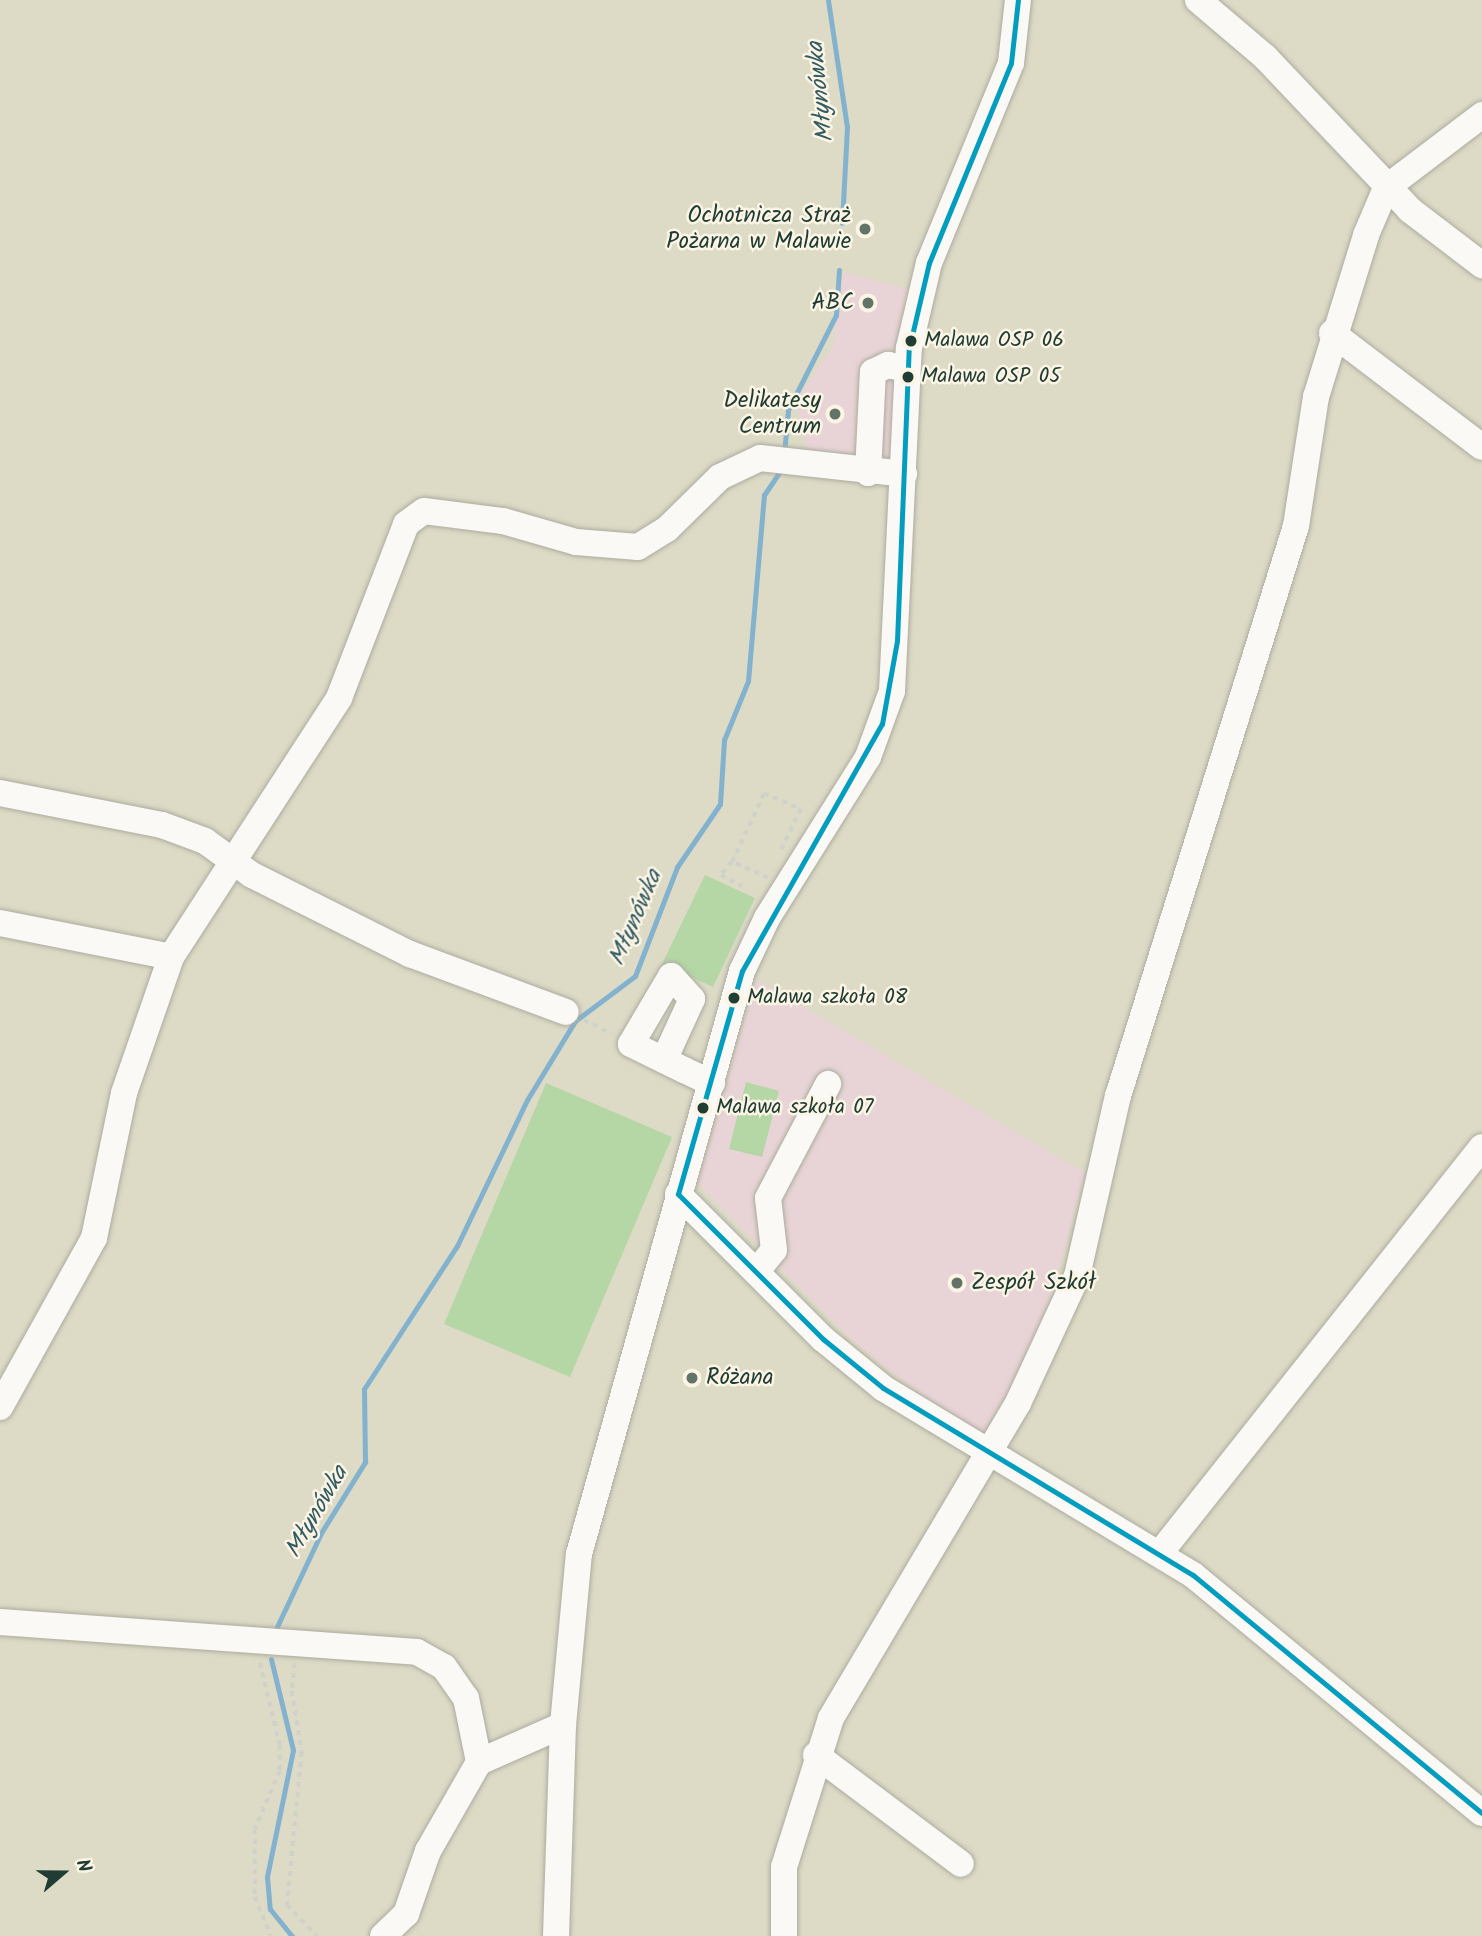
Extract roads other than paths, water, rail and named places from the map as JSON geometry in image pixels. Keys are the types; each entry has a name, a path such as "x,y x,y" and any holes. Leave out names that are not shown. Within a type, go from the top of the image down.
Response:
{"street":[{"path":"556,1936 563,1725 579,1554 742,971 776,877 868,757 892,691 907,369 929,263 1011,63 1018,0"},
{"path":"1198,0 1265,57 1386,188 1482,265"},
{"path":"784,1936 784,1867 816,1755 831,1718 984,1453 1050,1345 1077,1276 1118,1096 1296,526 1332,333 1386,188 1482,116"},
{"path":"1332,333 1482,447"},
{"path":"868,473 873,372 888,365 907,369"},
{"path":"0,1407 94,1238 124,1093 171,957 232,859 339,698 406,524 424,511 503,521 576,542 638,547 667,529 720,477 782,459 868,473 904,474"},
{"path":"0,793 162,825 232,859 410,954 577,1016"},
{"path":"0,923 171,957"},
{"path":"664,1060 692,999 671,975 631,1044 664,1060 712,1083"},
{"path":"756,1272 774,1250 768,1198 828,1084"},
{"path":"1160,1553 1482,1147"},
{"path":"678,1194 854,1365 984,1453 1160,1553 1482,1814"},
{"path":"0,1622 417,1652 444,1667 466,1698 479,1762"},
{"path":"383,1936 406,1914 428,1851 479,1762 563,1725"},
{"path":"816,1755 961,1864"}],"waterway":[{"name":"Młynówka","path":"828,0 847,127 842,223"},
{"name":"Młynówka","path":"784,454 788,410 836,315 839,270"},
{"name":"Młynówka","path":"274,1633 321,1533 365,1462 364,1389 457,1246 527,1100 575,1021 635,976 677,867 720,804 724,740 748,681 764,495 781,470"},
{"name":"Młynówka","path":"271,1659 293,1750 267,1877 270,1909 292,1936"}],"place":[{"name":"Ochotnicza Straż Pożarna w Malawie","path":"865,229"},
{"name":"ABC","path":"868,303"},
{"name":"Malawa OSP 06","path":"911,341"},
{"name":"Malawa OSP 05","path":"908,377"},
{"name":"Delikatesy Centrum","path":"835,414"},
{"name":"Malawa szkoła 08","path":"734,998"},
{"name":"Malawa szkoła 07","path":"703,1108"},
{"name":"Zespół Szkół","path":"957,1283"},
{"name":"Różana","path":"692,1378"}]}
